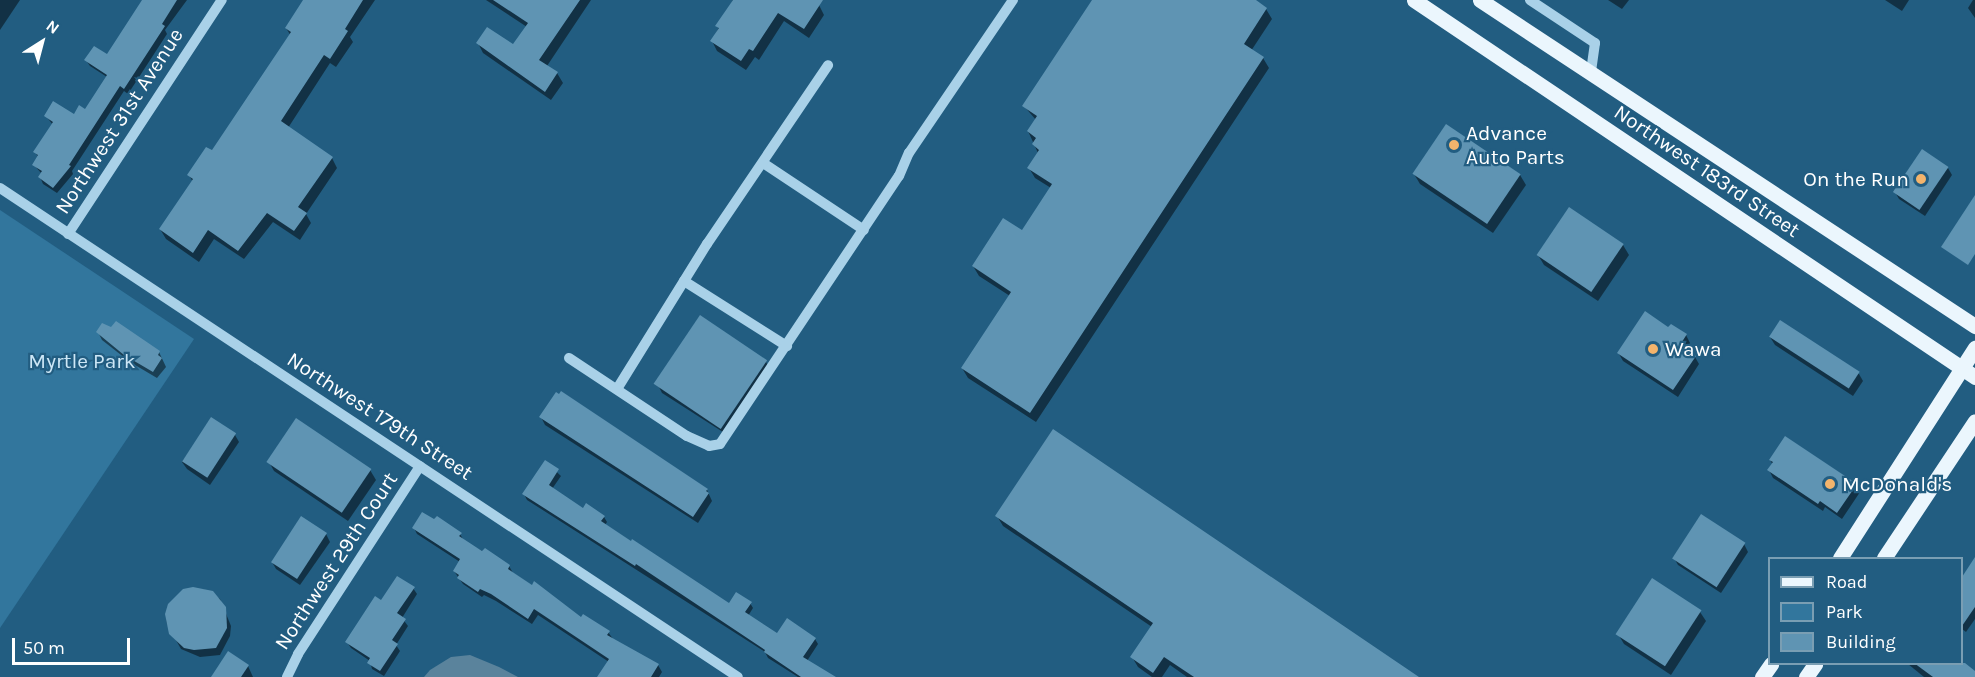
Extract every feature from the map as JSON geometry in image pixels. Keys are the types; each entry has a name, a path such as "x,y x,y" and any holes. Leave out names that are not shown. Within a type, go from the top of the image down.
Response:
{"main road":[{"name":"Northwest 183rd Street","path":"1414,0 1969,373"},
{"name":"Northwest 183rd Street","path":"1480,0 1975,326"},
{"path":"1841,557 1969,373 1975,348"},
{"path":"1885,557 1975,421"}],"street":[{"name":"Northwest 31st Avenue","path":"68,234 222,0"},
{"path":"569,357 687,436 709,446 720,444 864,230 899,176 909,153 1013,0"},
{"path":"1530,0 1594,44 1591,71"},
{"path":"616,389 684,280 828,65"},
{"path":"763,163 864,230"},
{"name":"Northwest 179th Street","path":"0,188 738,677"},
{"path":"684,280 787,346"},
{"name":"Northwest 29th Court","path":"287,677 298,654 420,466"}],"green space":[{"name":"Myrtle Park","path":"0,210 194,339 0,628"}],"shaded area":[{"path":"470,655 518,677 424,677 430,670 451,657"}],"building":[{"path":"142,0 177,0 162,24 165,26 124,89 120,86 69,165 71,166 53,188 38,177 42,171 32,165 38,155 33,152 53,122 44,116 53,101 74,114 79,105 85,109 107,75 84,60 94,46 107,54"},
{"path":"303,0 363,0 345,29 348,31 330,59 324,55 281,121 333,157 298,207 307,213 294,231 267,213 238,251 208,230 193,253 159,229 193,179 187,175 206,147 212,150 291,32 285,28"},
{"path":"493,0 580,0 539,60 558,72 545,92 476,43 487,27 513,44 528,23"},
{"path":"733,0 823,0 804,29 778,13 753,51 749,49 741,61 710,41 719,28 715,26"},
{"path":"1092,0 1256,0 1267,8 1244,44 1264,57 1030,413 961,368 1011,292 972,266 1003,218 1022,230 1052,184 1027,168 1039,150 1032,144 1036,138 1027,131 1037,116 1022,106"},
{"path":"1446,124 1521,174 1487,224 1412,174"},
{"name":"On the Run","path":"1922,149 1949,167 1919,210 1893,192"},
{"path":"1975,195 1975,254 1968,265 1941,247"},
{"path":"1569,207 1624,244 1591,292 1537,255"},
{"name":"Wawa","path":"1645,311 1668,327 1671,324 1687,334 1680,345 1696,356 1673,390 1617,353"},
{"path":"700,315 767,360 721,429 654,384"},
{"name":"Wawa","path":"1780,320 1860,372 1849,389 1769,337"},
{"path":"116,321 160,351 158,355 162,358 153,372 124,355 96,332 102,323 111,327"},
{"path":"561,391 708,489 706,491 709,493 693,517 539,417 556,392 559,394"},
{"path":"211,417 236,433 207,478 182,461"},
{"path":"296,418 371,469 342,513 266,462"},
{"path":"1053,429 1419,677 1194,677 1164,657 1153,673 1130,657 1153,623 995,516"},
{"path":"1785,436 1857,484 1837,513 1820,501 1818,504 1767,470 1773,462 1769,460"},
{"path":"545,460 559,469 549,485 583,508 586,503 605,516 601,521 631,541 632,539 729,603 736,592 752,602 745,612 777,633 787,618 816,638 803,657 836,677 801,677 764,652 765,650 636,564 635,566 522,494"},
{"path":"422,512 434,519 437,516 462,533 459,536 482,551 485,548 510,565 508,569 532,585 534,581 581,617 583,614 610,631 607,635 659,664 651,677 597,677 609,659 534,609 528,619 491,594 480,589 478,592 457,578 459,575 453,571 460,559 412,528"},
{"path":"1701,514 1745,543 1717,587 1672,558"},
{"path":"301,516 327,533 297,579 271,562"},
{"path":"1975,557 1975,607 1963,625 1963,575"},
{"path":"397,576 415,587 397,613 406,619 392,640 398,644 380,671 367,663 370,658 345,642 375,596 381,600"},
{"path":"1652,578 1701,610 1665,666 1616,634"},
{"path":"193,587 213,591 226,607 227,628 216,648 194,650 184,648 169,634 165,614 168,604 183,589"},
{"path":"228,651 249,665 241,677 211,677"},
{"path":"1965,663 1975,671 1975,677 1933,677 1917,665 1963,665"}],"place":[{"name":"Advance Auto Parts","path":"1454,145"},
{"name":"On the Run","path":"1921,179"},
{"name":"Wawa","path":"1653,349"},
{"name":"McDonald's","path":"1830,484"}]}
